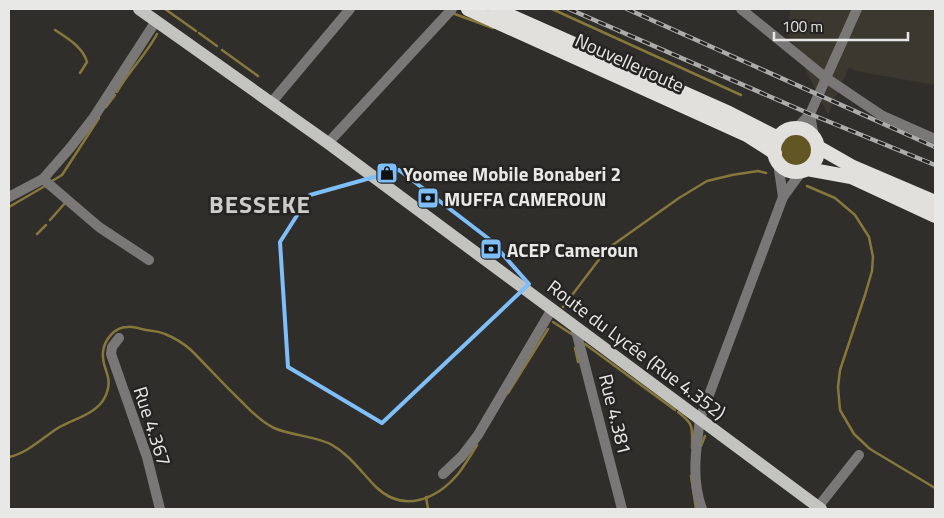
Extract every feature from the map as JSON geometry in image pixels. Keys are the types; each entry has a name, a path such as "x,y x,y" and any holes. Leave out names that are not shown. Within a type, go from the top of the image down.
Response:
{"highway":[{"name":"Nouvelle route","path":"468,9 747,135 777,158"},
{"name":"Nouvelle route","path":"495,9 729,113 778,138"},
{"path":"816,143 817,158 811,166 804,170 796,172 786,170 777,158 778,138 786,131 796,129 806,131 816,143 853,167 935,202"},
{"path":"804,170 851,177 935,216"}],"main road":[{"name":"Route du Lycée (Rue 4.352)","path":"139,9 328,143 820,508"}],"street":[{"path":"271,103 350,9"},
{"path":"328,143 452,9"},
{"path":"741,9 826,78 881,115 935,139"},
{"path":"796,129 810,114 857,9"},
{"path":"9,197 43,180 70,148 94,117 156,21"},
{"path":"810,114 816,143"},
{"path":"777,158 783,197"},
{"path":"702,509 698,500 695,482 700,419 783,197 804,170"},
{"path":"43,180 99,227 150,260"},
{"path":"443,474 462,456 478,435 552,309"},
{"name":"Rue 4.381","path":"575,326 622,509"},
{"name":"Rue 4.367","path":"119,338 111,350 111,354 147,456 160,509"},
{"path":"820,508 859,455"}],"highlighted area":[{"path":"399,170 489,239 529,284 382,423 288,367 280,242 310,195"}],"shaded area":[{"path":"791,9 935,9 935,85 856,71 849,67 828,115 786,30"},
{"path":"796,132 809,137 814,150 809,163 796,168 783,163 778,150 783,137"}],"waterway":[{"path":"165,9 196,31"},
{"path":"552,9 741,95"},
{"path":"452,13 493,28"},
{"path":"55,30 74,43 85,57 87,62 80,73"},
{"path":"199,33 217,46"},
{"path":"117,92 157,34"},
{"path":"222,50 258,76"},
{"path":"106,107 115,95"},
{"path":"52,181 62,175 99,118"},
{"path":"563,307 607,249 679,198 707,181 758,171 766,173"},
{"path":"9,207 45,186"},
{"path":"807,186 835,198 855,215 869,237 873,257 872,271 865,295 840,370 838,387 840,410 854,434 870,449 935,488"},
{"path":"50,220 66,202"},
{"path":"37,234 46,225"},
{"path":"553,322 573,335"},
{"path":"9,457 29,449 58,428 91,412 101,403 109,384 103,358 105,343 110,335 118,329 129,327 160,332 179,341 191,350 265,423 281,431 332,445 350,459 376,487 386,495 397,500 419,500 440,491 458,474 477,445"},
{"path":"508,393 548,329"},
{"path":"585,344 675,410"},
{"path":"575,348 578,362"},
{"path":"678,412 690,424 692,448"},
{"path":"701,446 705,436"},
{"path":"691,476 696,509"},
{"path":"426,497 428,509"}],"railway":[{"path":"569,9 810,114 935,165"},
{"path":"627,9 935,147"}],"place":[{"name":"Yoomee Mobile Bonaberi 2","path":"387,173"},
{"name":"MUFFA CAMEROUN","path":"428,198"},
{"name":"ACEP Cameroun","path":"491,249"}],"district":[{"name":"BESSEKE","path":"260,204"}]}
